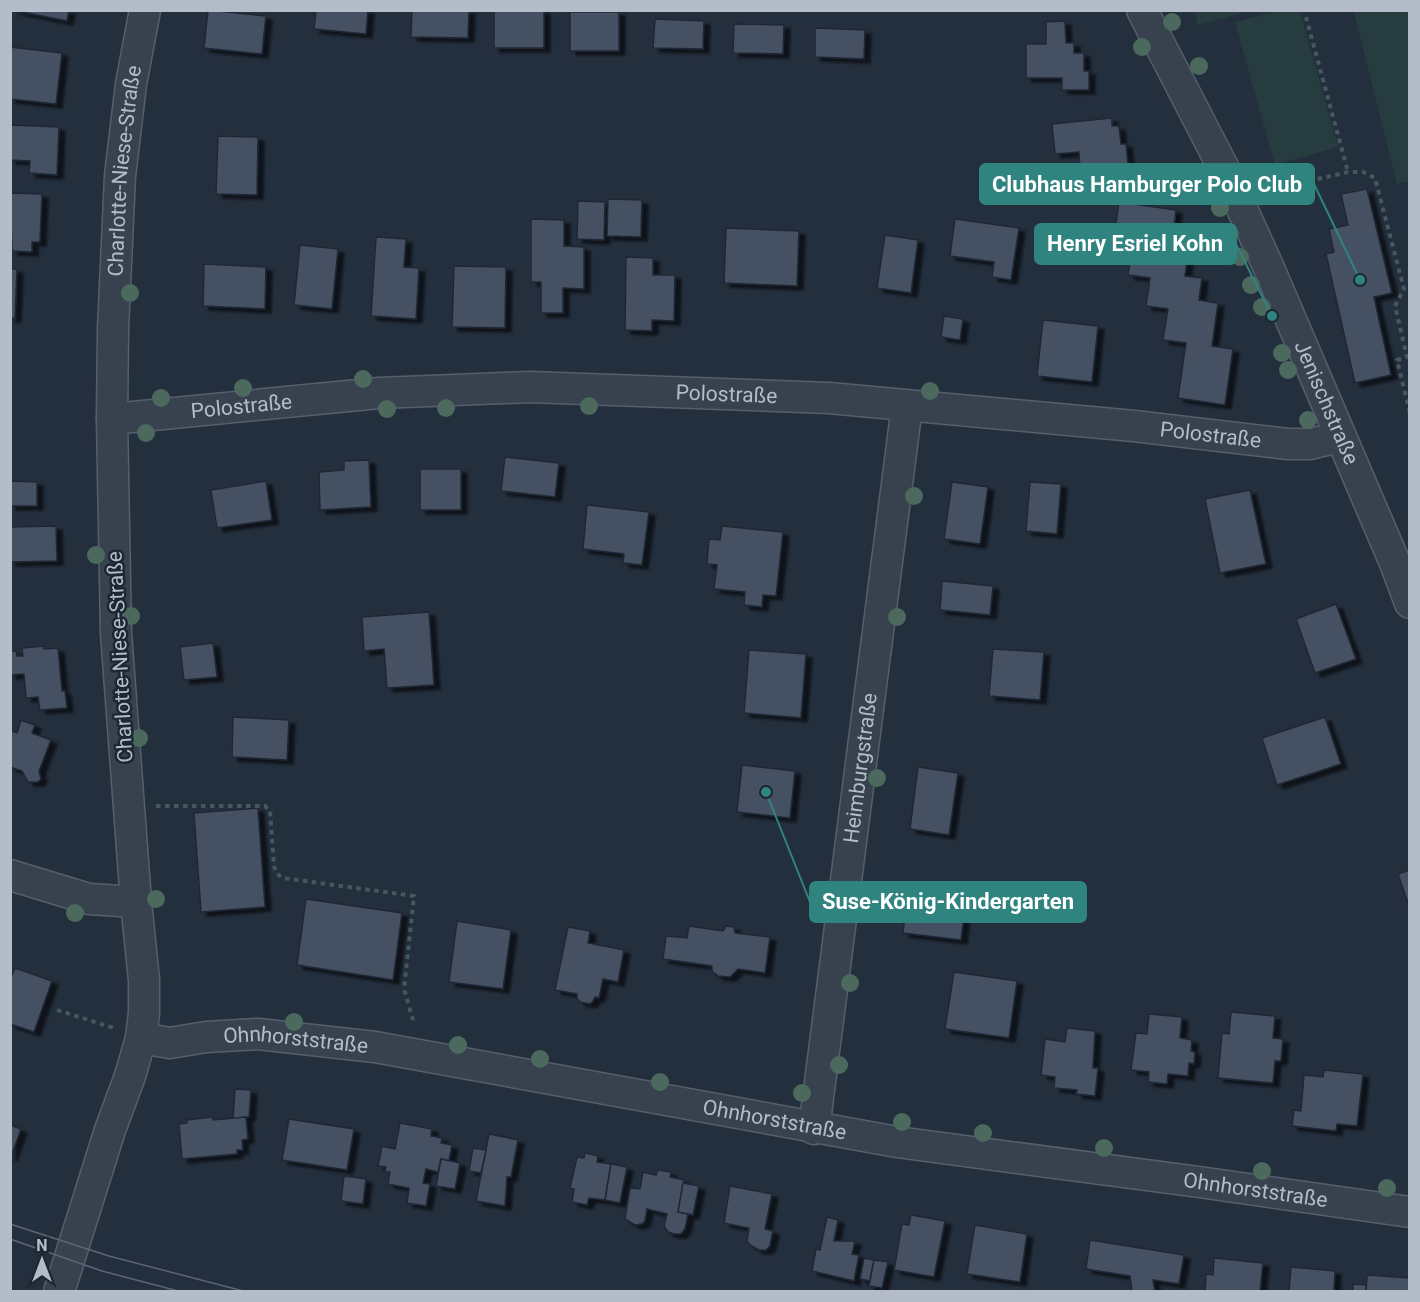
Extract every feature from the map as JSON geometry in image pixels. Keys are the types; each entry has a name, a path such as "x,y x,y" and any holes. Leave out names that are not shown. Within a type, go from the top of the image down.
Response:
{"street":[{"name":"Charlotte-Niese-Straße","path":"59,1292 130,1034 144,1013 144,980 116,633 112,419 115,273 120,176 131,84 145,10"},
{"name":"Jenischstraße","path":"1142,10 1224,169 1268,266 1410,603"},
{"name":"Polostraße","path":"112,419 379,393 519,388 829,398 1134,426 1288,444 1310,444 1340,437"},
{"name":"Heimburgstraße","path":"814,1129 907,406"},
{"path":"10,875 89,899 136,902"},
{"name":"Ohnhorststraße","path":"130,1034 170,1043 206,1036 258,1034 375,1047 814,1129 1410,1212"}],"path":[{"path":"1306,17 1348,172"},
{"path":"1254,193 1348,172 1363,172 1375,178 1404,289 1395,306 1407,357 1396,360 1410,413"},
{"path":"147,806 265,806 270,811 274,866 277,874 283,878 414,897 404,989 413,1020 411,1033"},
{"path":"57,1010 130,1034"}],"green space":[{"path":"1194,10 1250,10 1250,11 1198,25"},
{"path":"1277,11 1300,11 1338,147 1275,165 1235,22"},
{"path":"1409,11 1409,181 1397,184 1354,13"}],"building":[{"path":"12,10 69,10 67,21"},
{"path":"208,10 266,16 262,54 204,48"},
{"path":"316,10 368,10 366,34 314,29"},
{"path":"412,10 469,10 468,38 411,37"},
{"path":"494,10 544,10 544,48 494,48"},
{"path":"570,12 619,12 619,51 570,51"},
{"path":"655,19 704,21 703,49 653,48"},
{"path":"1065,21 1066,43 1074,43 1074,53 1084,53 1084,71 1089,71 1089,90 1062,90 1062,78 1026,78 1026,44 1046,44 1046,22"},
{"path":"734,24 784,25 783,54 733,53"},
{"path":"815,28 865,30 864,59 815,57"},
{"path":"10,47 62,53 56,104 10,99"},
{"path":"1112,118 1112,126 1119,126 1121,144 1126,144 1128,164 1080,169 1079,152 1055,154 1052,124"},
{"path":"10,125 59,127 57,175 29,173 30,161 10,160"},
{"path":"218,136 258,137 257,195 216,194"},
{"path":"1367,189 1392,293 1374,297 1391,375 1355,383 1326,254 1334,252 1329,229 1348,225 1341,194"},
{"path":"10,193 42,194 40,242 32,242 32,252 12,251"},
{"path":"608,199 642,200 641,237 607,236"},
{"path":"578,201 605,202 604,240 577,239"},
{"path":"1119,202 1176,210 1174,229 1191,232 1185,276 1202,278 1199,300 1218,303 1212,346 1233,349 1225,405 1178,398 1186,343 1163,340 1168,309 1146,306 1150,278 1128,275 1133,241 1114,238"},
{"path":"531,219 564,220 564,246 584,247 584,289 563,288 563,313 541,313 541,282 531,282"},
{"path":"955,219 1019,228 1011,280 992,277 994,262 950,256"},
{"path":"726,228 799,231 797,286 724,283"},
{"path":"885,235 918,240 911,293 877,288"},
{"path":"376,237 406,239 404,267 419,268 416,319 371,316"},
{"path":"300,245 338,249 332,309 294,305"},
{"path":"626,257 653,258 653,275 675,275 674,321 652,320 652,331 625,330"},
{"path":"204,264 266,267 265,309 203,306"},
{"path":"454,266 506,267 505,328 452,327"},
{"path":"10,269 17,269 15,318 10,318"},
{"path":"944,316 963,319 960,340 941,337"},
{"path":"1043,320 1098,326 1092,382 1037,376"},
{"path":"505,457 559,463 555,497 501,491"},
{"path":"369,460 371,507 320,510 319,472 344,470 344,461"},
{"path":"420,469 461,469 461,510 420,510"},
{"path":"10,481 37,482 37,506 10,506"},
{"path":"266,481 272,520 217,528 211,490"},
{"path":"952,482 988,487 980,544 944,539"},
{"path":"1030,482 1061,484 1057,534 1026,531"},
{"path":"1250,490 1266,564 1220,573 1205,499"},
{"path":"587,505 649,512 642,565 623,563 624,554 583,549"},
{"path":"56,526 57,561 10,562 10,527"},
{"path":"722,526 783,532 776,596 763,595 762,607 744,605 745,592 714,589 717,565 707,564 709,539 720,540"},
{"path":"942,581 993,586 990,615 940,610"},
{"path":"1336,604 1356,659 1315,673 1296,619"},
{"path":"429,612 434,685 387,688 384,649 364,651 362,617"},
{"path":"213,643 217,677 184,680 180,647"},
{"path":"44,646 44,649 58,648 62,691 65,691 67,708 40,710 38,697 26,698 24,674 10,675 10,651 16,651 17,656 23,656 22,648"},
{"path":"993,649 1044,652 1040,700 989,696"},
{"path":"749,650 806,654 801,718 744,713"},
{"path":"233,717 289,720 287,760 232,757"},
{"path":"1325,717 1341,764 1277,785 1262,738"},
{"path":"21,720 35,725 32,733 51,740 39,771 41,779 38,782 28,782 22,771 10,767 10,730 17,733"},
{"path":"742,765 795,771 790,818 737,812"},
{"path":"918,767 958,773 949,835 910,829"},
{"path":"258,808 265,907 201,912 194,813"},
{"path":"1410,870 1410,909 1398,874"},
{"path":"909,884 967,891 961,940 903,933"},
{"path":"306,899 402,913 393,980 297,965"},
{"path":"457,921 511,930 503,989 449,982"},
{"path":"689,926 723,931 726,926 734,927 735,933 770,937 765,973 738,969 730,977 718,976 712,971 712,966 663,959 666,936 687,938"},
{"path":"568,927 590,931 588,943 624,950 618,982 603,979 599,998 595,997 590,1004 580,1002 577,994 555,990"},
{"path":"15,968 52,981 34,1032 10,1024 10,980"},
{"path":"954,972 1017,981 1009,1038 945,1029"},
{"path":"1231,1012 1275,1016 1273,1038 1283,1039 1281,1061 1275,1061 1273,1083 1218,1078 1222,1033 1229,1034"},
{"path":"1149,1014 1182,1017 1180,1038 1192,1040 1191,1051 1195,1052 1194,1064 1189,1063 1188,1076 1168,1074 1167,1084 1148,1082 1149,1072 1131,1070 1136,1033 1147,1034"},
{"path":"1067,1028 1095,1031 1093,1068 1098,1068 1095,1096 1076,1094 1077,1090 1054,1088 1055,1077 1041,1075 1045,1039 1065,1042"},
{"path":"1324,1070 1363,1074 1357,1126 1337,1124 1336,1131 1292,1126 1294,1110 1301,1111 1304,1075 1323,1077"},
{"path":"235,1089 251,1090 249,1117 233,1119"},
{"path":"213,1117 213,1120 246,1117 248,1139 242,1140 243,1150 237,1150 237,1154 182,1159 179,1124 187,1123 187,1120"},
{"path":"289,1119 354,1129 347,1170 282,1160"},
{"path":"400,1123 432,1129 431,1136 442,1138 441,1143 452,1145 449,1161 441,1159 438,1172 426,1169 423,1183 430,1184 426,1206 407,1203 409,1188 388,1184 390,1172 385,1172 386,1167 378,1166 382,1146 395,1149"},
{"path":"10,1125 21,1129 11,1157 10,1157"},
{"path":"489,1134 518,1140 511,1177 507,1177 505,1206 476,1201"},
{"path":"473,1148 486,1150 481,1173 469,1171"},
{"path":"585,1153 598,1156 597,1162 611,1164 605,1200 589,1198 587,1205 572,1202 574,1189 570,1188 577,1157 584,1158"},
{"path":"441,1159 460,1163 455,1189 436,1186"},
{"path":"611,1164 627,1167 620,1203 605,1200"},
{"path":"658,1170 671,1172 670,1177 684,1180 678,1212 688,1214 685,1229 681,1234 668,1232 664,1226 667,1214 647,1209 645,1221 642,1224 635,1225 625,1219 630,1188 640,1189 643,1172 656,1175"},
{"path":"344,1176 366,1179 363,1204 341,1201"},
{"path":"683,1183 699,1186 693,1215 678,1212"},
{"path":"730,1186 772,1194 765,1229 773,1231 770,1246 766,1250 759,1250 750,1245 747,1241 749,1228 724,1223"},
{"path":"911,1215 945,1221 934,1277 894,1270 902,1224 909,1225"},
{"path":"827,1217 838,1220 834,1241 855,1241 852,1254 859,1255 854,1281 812,1271 816,1249 820,1250"},
{"path":"975,1225 1027,1234 1020,1282 967,1274"},
{"path":"1090,1240 1184,1255 1179,1284 1153,1280 1155,1292 1132,1292 1130,1276 1086,1269"},
{"path":"864,1258 874,1260 870,1281 860,1279"},
{"path":"1214,1258 1263,1263 1260,1292 1205,1292 1206,1274 1213,1275"},
{"path":"874,1260 888,1262 882,1288 869,1286"},
{"path":"1291,1267 1335,1271 1334,1292 1289,1292"},
{"path":"1367,1275 1410,1278 1410,1292 1366,1292"},
{"path":"1353,1284 1366,1285 1366,1292 1353,1292"}],"tram line":[{"path":"10,1224 109,1256 247,1292"},
{"path":"10,1239 102,1271 182,1292"}],"place":[{"name":"Clubhaus Hamburger Polo Club","path":"1360,280"},
{"name":"Henry Esriel Kohn","path":"1272,316"},
{"name":"Suse-König-Kindergarten","path":"766,792"}]}
